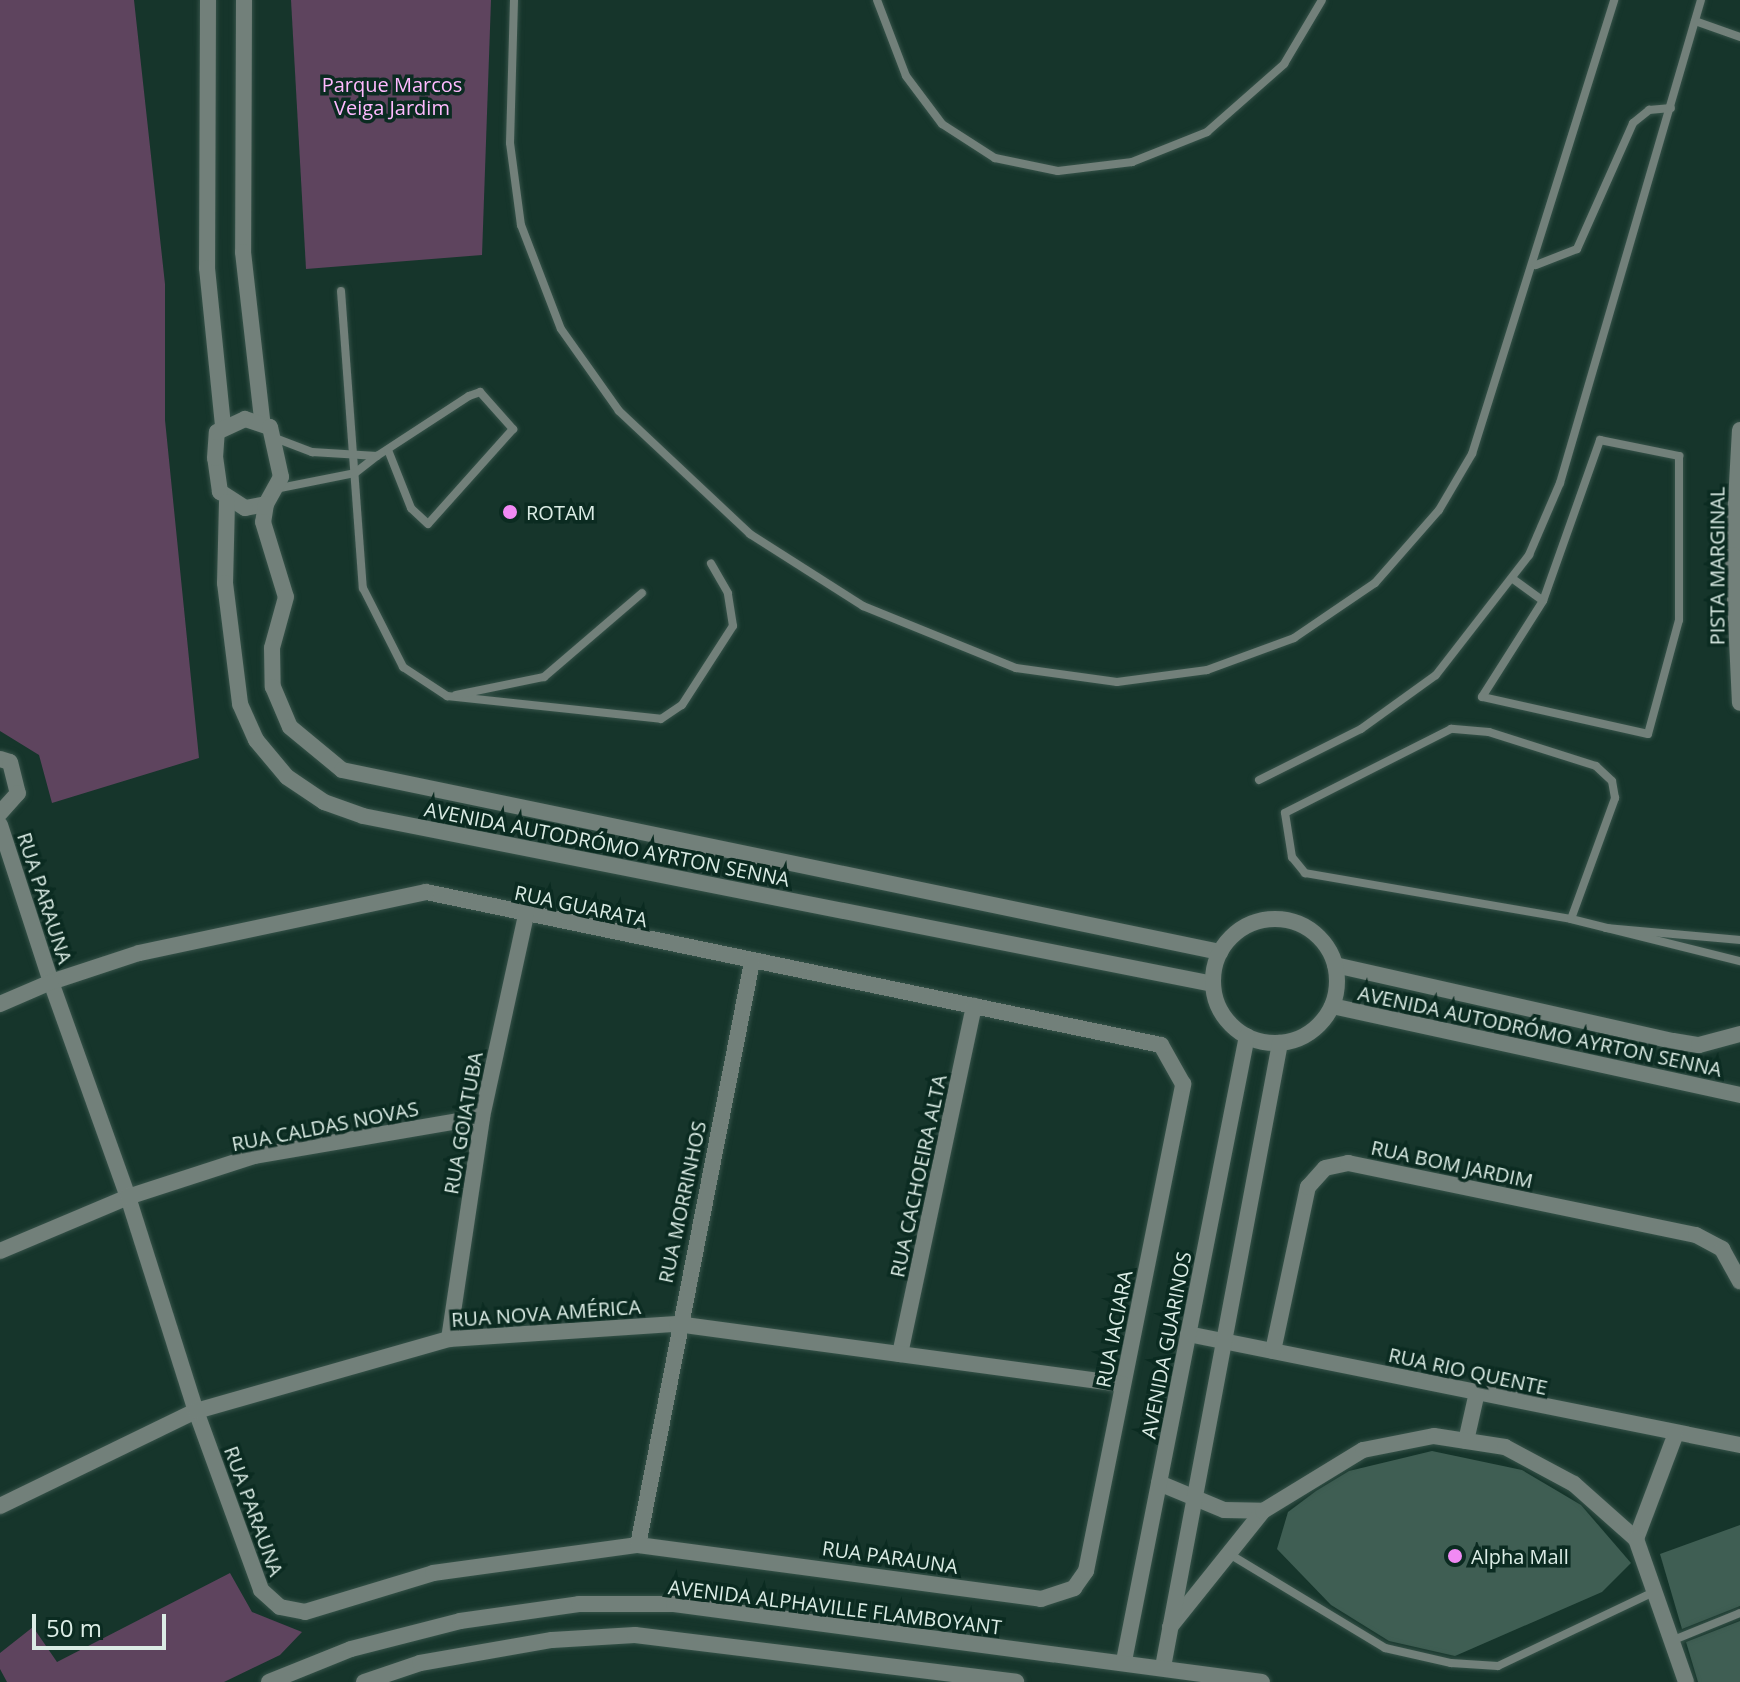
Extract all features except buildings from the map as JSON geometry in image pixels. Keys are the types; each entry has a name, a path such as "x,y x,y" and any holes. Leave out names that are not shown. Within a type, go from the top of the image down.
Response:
{"street":[{"name":"AVENIDA AUTODRÓMO AYRTON SENNA","path":"208,0 207,268 223,426 215,473 227,502 225,583 240,704 256,740 287,777 324,802 378,819 1213,984"},
{"path":"227,502 266,504 279,489 275,438 262,420 243,252 244,0"},
{"path":"223,426 262,420"},
{"name":"PISTA MARGINAL","path":"1740,430 1733,555 1740,703"},
{"name":"AVENIDA AUTODRÓMO AYRTON SENNA","path":"266,504 263,522 286,597 272,648 273,687 290,727 342,770 1220,952"},
{"path":"0,759 10,762 18,793 0,813"},
{"name":"RUA PARAUNA","path":"0,825 51,982 128,1197 196,1411 261,1590 280,1607 305,1612 433,1573 638,1545 1041,1599"},
{"name":"RUA GUARATA","path":"0,1004 51,982 273,919 426,892 526,916 1161,1045"},
{"name":"RUA GOIATUBA","path":"449,1339 482,1117 526,916"},
{"path":"1292,921 1319,938 1335,965 1332,1006 1311,1031 1280,1043 1247,1036 1223,1015 1213,984 1220,952 1250,923 1292,921"},
{"name":"RUA MORRINHOS","path":"638,1545 677,1324 752,962"},
{"name":"AVENIDA AUTODRÓMO AYRTON SENNA","path":"1335,965 1673,1041 1699,1045 1740,1034"},
{"name":"RUA CACHOEIRA ALTA","path":"900,1354 974,1006"},
{"name":"AVENIDA AUTODRÓMO AYRTON SENNA","path":"1332,1006 1740,1095"},
{"name":"AVENIDA GUARINOS","path":"1124,1661 1247,1036"},
{"path":"1163,1667 1193,1493 1280,1043"},
{"name":"RUA IACIARA","path":"1041,1599 1074,1588 1086,1571 1183,1084 1161,1045"},
{"name":"RUA CALDAS NOVAS","path":"0,1251 128,1197 254,1156 482,1117"},
{"name":"RUA BOM JARDIM","path":"1273,1351 1308,1187 1325,1168 1348,1163 1696,1235 1722,1249 1740,1281"},
{"name":"RUA NOVA AMÉRICA","path":"0,1506 196,1411 449,1339 677,1324 1123,1384"},
{"name":"RUA RIO QUENTE","path":"1188,1334 1477,1392 1675,1436 1740,1445"},
{"path":"1466,1441 1477,1392"},
{"path":"1170,1627 1231,1555 1263,1511 1363,1450 1434,1436 1505,1447 1574,1484 1636,1539 1676,1639 1686,1682"},
{"path":"1636,1539 1675,1436"},
{"path":"1159,1483 1193,1493 1233,1513 1263,1511"},
{"name":"AVENIDA ALPHAVILLE FLAMBOYANT","path":"269,1682 351,1649 460,1621 579,1604 674,1604 933,1641 1124,1661 1262,1682"},
{"path":"364,1682 493,1650 635,1635 1016,1682"},
{"path":"929,1669 933,1641"}],"lane":[{"path":"514,0 510,143 521,225 548,304 591,376 681,476 786,561 900,625 1016,668 1086,681 1177,676 1265,651 1349,603 1420,536 1457,483 1536,265 1614,0"},
{"path":"877,0 910,85 942,124 995,158 1058,171 1132,162 1207,132 1284,64 1322,0"},
{"path":"1259,780 1401,705 1446,665 1513,579 1560,483 1701,0"},
{"path":"1695,21 1740,37"},
{"path":"1536,265 1577,249 1633,123 1649,110 1671,108"},
{"path":"341,291 363,588 403,667 447,696 661,719 682,705 733,626 728,593 711,563"},
{"path":"279,489 355,473 377,456 480,392 513,429 428,524 411,508 388,450"},
{"path":"275,438 312,452 354,451 377,456"},
{"path":"1600,440 1679,456 1679,620 1648,734 1482,697 1543,601 1600,440"},
{"path":"1513,579 1543,601"},
{"path":"447,696 544,677 642,593"},
{"path":"1571,919 1615,798 1612,781 1596,766 1489,732 1451,729 1285,813 1292,857 1305,873 1571,919 1680,950 1740,961"},
{"path":"1603,928 1681,931 1740,940"},
{"path":"1680,950 1681,931"},
{"path":"1231,1555 1385,1648 1451,1663 1498,1666 1657,1590"},
{"path":"1676,1639 1740,1613"}],"green space":[{"path":"0,0 134,0 165,284 165,420 199,758 52,803 39,755 0,731"},
{"name":"Parque Marcos Veiga Jardim","path":"291,0 491,0 482,255 306,269"},
{"path":"230,1573 252,1612 302,1632 280,1655 224,1682 7,1682 0,1669 0,1653 33,1627 57,1662"}],"place":[{"name":"ROTAM","path":"510,512"},
{"name":"Alpha Mall","path":"1455,1556"}]}
